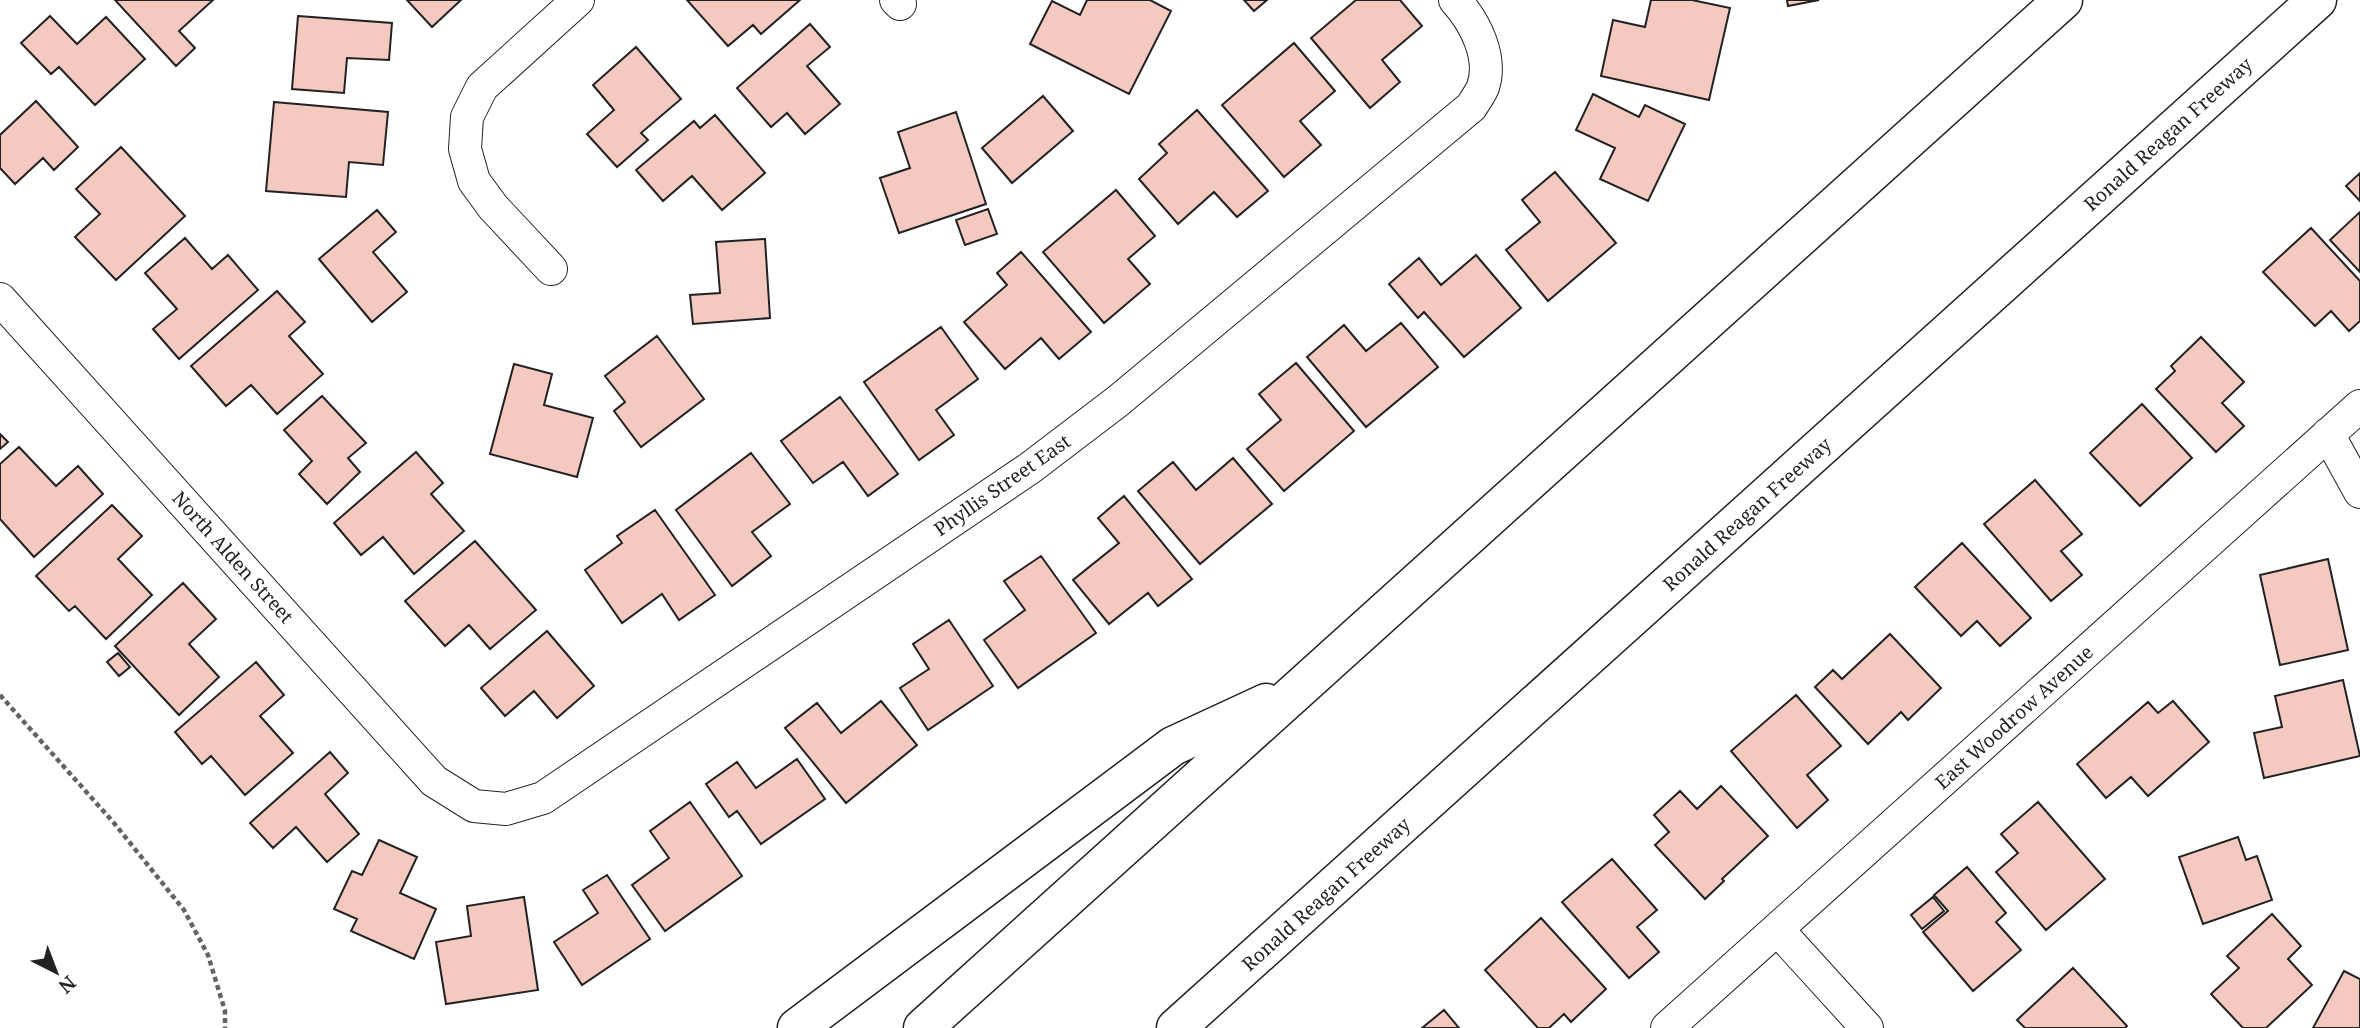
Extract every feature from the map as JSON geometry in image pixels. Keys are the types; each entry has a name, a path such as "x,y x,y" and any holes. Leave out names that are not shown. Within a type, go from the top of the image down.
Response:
{"highway":[{"path":"923,1028 2063,0"},
{"name":"Ronald Reagan Freeway","path":"1177,1028 2317,0"},
{"path":"797,1028 1173,746 1303,685"},
{"path":"1197,1028 1260,953"}],"street":[{"path":"551,269 493,207 474,181 465,149 467,117 482,87 578,0"},
{"name":"Phyllis Street East","path":"474,806 506,809 543,798 1030,468 1118,401 1471,107 1483,87 1485,59 1477,32 1455,0"},
{"name":"North Alden Street","path":"0,299 433,781 474,806"},
{"name":"East Woodrow Avenue","path":"1667,1028 2360,406"},
{"path":"2328,434 2360,492"},
{"path":"1777,929 1867,1028"}],"path":[{"path":"0,695 114,823 184,910 208,955 225,1011 225,1028"}],"building":[{"path":"115,0 213,0 179,31 195,48 176,66"},
{"path":"407,0 461,0 432,27"},
{"path":"687,0 800,0 761,34 753,25 728,46"},
{"path":"1087,0 1150,0 1171,11 1129,94 1030,44 1052,1 1080,15"},
{"path":"1244,0 1267,0 1254,11"},
{"path":"1356,0 1400,0 1422,26 1382,60 1400,82 1370,108 1311,38"},
{"path":"1651,0 1692,0 1730,8 1709,100 1601,76 1613,20 1645,27"},
{"path":"1787,0 1819,0 1788,6"},
{"path":"50,16 77,44 106,17 145,59 95,105 59,67 51,74 21,43"},
{"path":"298,16 392,23 389,60 347,58 344,93 292,89"},
{"path":"810,24 830,47 807,66 840,104 805,134 787,113 771,127 737,88"},
{"path":"1294,43 1335,91 1300,121 1321,145 1284,177 1222,105"},
{"path":"636,47 681,99 641,133 648,140 617,167 587,134 614,110 593,85"},
{"path":"1593,94 1639,117 1645,105 1685,124 1648,201 1600,179 1615,148 1576,130"},
{"path":"1043,96 1073,131 1012,183 982,148"},
{"path":"36,101 78,147 54,170 43,158 15,184 0,168 0,135"},
{"path":"274,102 388,112 383,165 349,162 346,197 266,191"},
{"path":"1197,110 1268,191 1237,217 1214,192 1178,224 1139,179 1167,153 1159,144"},
{"path":"956,112 986,204 899,233 880,178 910,168 898,132"},
{"path":"715,115 765,173 722,210 692,176 663,201 636,170 694,121 700,128"},
{"path":"121,147 185,216 116,280 75,237 100,214 76,189"},
{"path":"1555,172 1616,243 1548,301 1506,250 1540,222 1522,200"},
{"path":"2360,173 2360,201 2346,186"},
{"path":"1116,190 1155,236 1128,259 1150,284 1104,323 1043,252"},
{"path":"988,209 997,234 965,245 956,220"},
{"path":"377,210 396,232 373,252 407,292 372,322 319,259"},
{"path":"2360,212 2360,272 2330,240"},
{"path":"2311,228 2360,281 2360,321 2349,331 2331,311 2315,326 2263,272"},
{"path":"185,238 212,269 228,255 258,290 179,359 153,329 177,309 145,273"},
{"path":"765,239 770,318 693,324 690,295 720,293 716,242"},
{"path":"1021,252 1091,332 1059,359 1041,338 1005,369 964,322 1007,285 997,273"},
{"path":"1476,255 1521,308 1464,357 1424,312 1418,318 1389,284 1419,258 1441,285"},
{"path":"277,291 305,322 289,336 323,374 277,414 251,385 226,406 191,366"},
{"path":"1401,323 1438,367 1366,427 1307,357 1344,325 1366,351"},
{"path":"941,327 978,379 936,410 954,435 919,460 864,382"},
{"path":"657,336 704,399 641,447 614,411 625,402 605,376"},
{"path":"2201,337 2244,382 2222,403 2244,426 2216,452 2156,389 2175,371 2171,366"},
{"path":"1296,363 1354,431 1284,491 1247,449 1281,420 1259,394"},
{"path":"514,364 552,374 544,405 593,418 577,477 490,454"},
{"path":"322,396 366,443 348,458 360,472 327,504 299,474 312,461 284,430"},
{"path":"840,397 898,474 868,496 843,462 813,483 781,441"},
{"path":"2142,404 2192,458 2140,506 2090,453"},
{"path":"0,434 8,442 0,449"},
{"path":"19,447 56,486 78,466 103,494 34,557 0,519 0,464"},
{"path":"416,452 443,483 431,494 464,531 414,574 383,537 361,555 334,523"},
{"path":"751,453 790,504 752,532 771,556 732,586 676,510"},
{"path":"1233,458 1272,504 1200,564 1138,491 1173,462 1196,490"},
{"path":"2035,480 2082,534 2061,551 2082,575 2051,601 1984,524"},
{"path":"1124,496 1192,579 1158,606 1148,593 1109,624 1073,580 1119,543 1098,518"},
{"path":"112,505 142,536 118,559 152,595 106,639 75,606 69,611 36,576"},
{"path":"655,510 715,595 679,620 662,594 622,623 585,570 622,543 617,536"},
{"path":"475,541 536,610 490,649 469,625 445,646 405,601"},
{"path":"1962,543 2031,618 2000,646 1977,621 1961,636 1915,587"},
{"path":"1041,556 1096,633 1018,688 984,640 1025,610 1004,581"},
{"path":"2328,559 2348,650 2280,665 2260,575"},
{"path":"183,583 216,619 189,644 219,677 179,715 115,646"},
{"path":"949,620 993,686 928,730 900,688 929,669 913,644"},
{"path":"547,631 594,686 557,718 534,691 505,716 481,688"},
{"path":"1890,634 1941,688 1908,720 1901,712 1868,744 1815,687 1833,670 1842,679"},
{"path":"118,653 130,667 119,676 107,662"},
{"path":"256,662 284,695 260,716 293,753 245,795 211,756 202,764 175,732"},
{"path":"2343,680 2360,756 2264,778 2254,733 2282,727 2275,696"},
{"path":"1796,695 1841,746 1807,775 1828,800 1797,828 1731,751"},
{"path":"881,701 917,745 846,803 785,728 817,703 841,733"},
{"path":"2173,701 2209,742 2148,796 2131,777 2106,798 2077,764 2148,702 2158,713"},
{"path":"330,752 348,773 325,794 359,834 327,862 296,827 273,848 250,823"},
{"path":"797,759 825,799 761,844 737,811 729,817 706,784 737,762 756,788"},
{"path":"1721,786 1768,836 1722,879 1724,881 1705,899 1655,845 1669,832 1654,815 1680,791 1697,809"},
{"path":"690,802 742,876 665,931 632,885 669,858 650,831"},
{"path":"2038,802 2105,879 2046,930 1996,872 2018,853 2001,834"},
{"path":"2238,837 2246,860 2257,856 2272,900 2203,924 2179,857"},
{"path":"379,840 417,857 400,893 436,909 414,959 351,931 357,919 334,909 352,871 362,875"},
{"path":"1612,859 1657,910 1637,927 1659,952 1629,978 1562,902"},
{"path":"1967,867 2006,913 1996,922 2021,950 1973,991 1923,932 1948,911 1934,895"},
{"path":"607,875 650,939 582,985 554,942 598,913 583,890"},
{"path":"524,897 538,990 446,1004 436,942 471,936 467,906"},
{"path":"1933,897 1944,911 1922,929 1911,915"},
{"path":"2272,914 2301,946 2288,959 2312,985 2266,1028 2243,1028 2211,994 2239,968 2227,956"},
{"path":"1541,918 1606,989 1571,1022 1564,1014 1549,1028 1538,1028 1485,970"},
{"path":"2073,968 2127,1026 2125,1028 2025,1028 2017,1020"},
{"path":"2344,971 2360,979 2360,1028 2313,1028"},
{"path":"1444,1010 1459,1028 1422,1028"}]}
